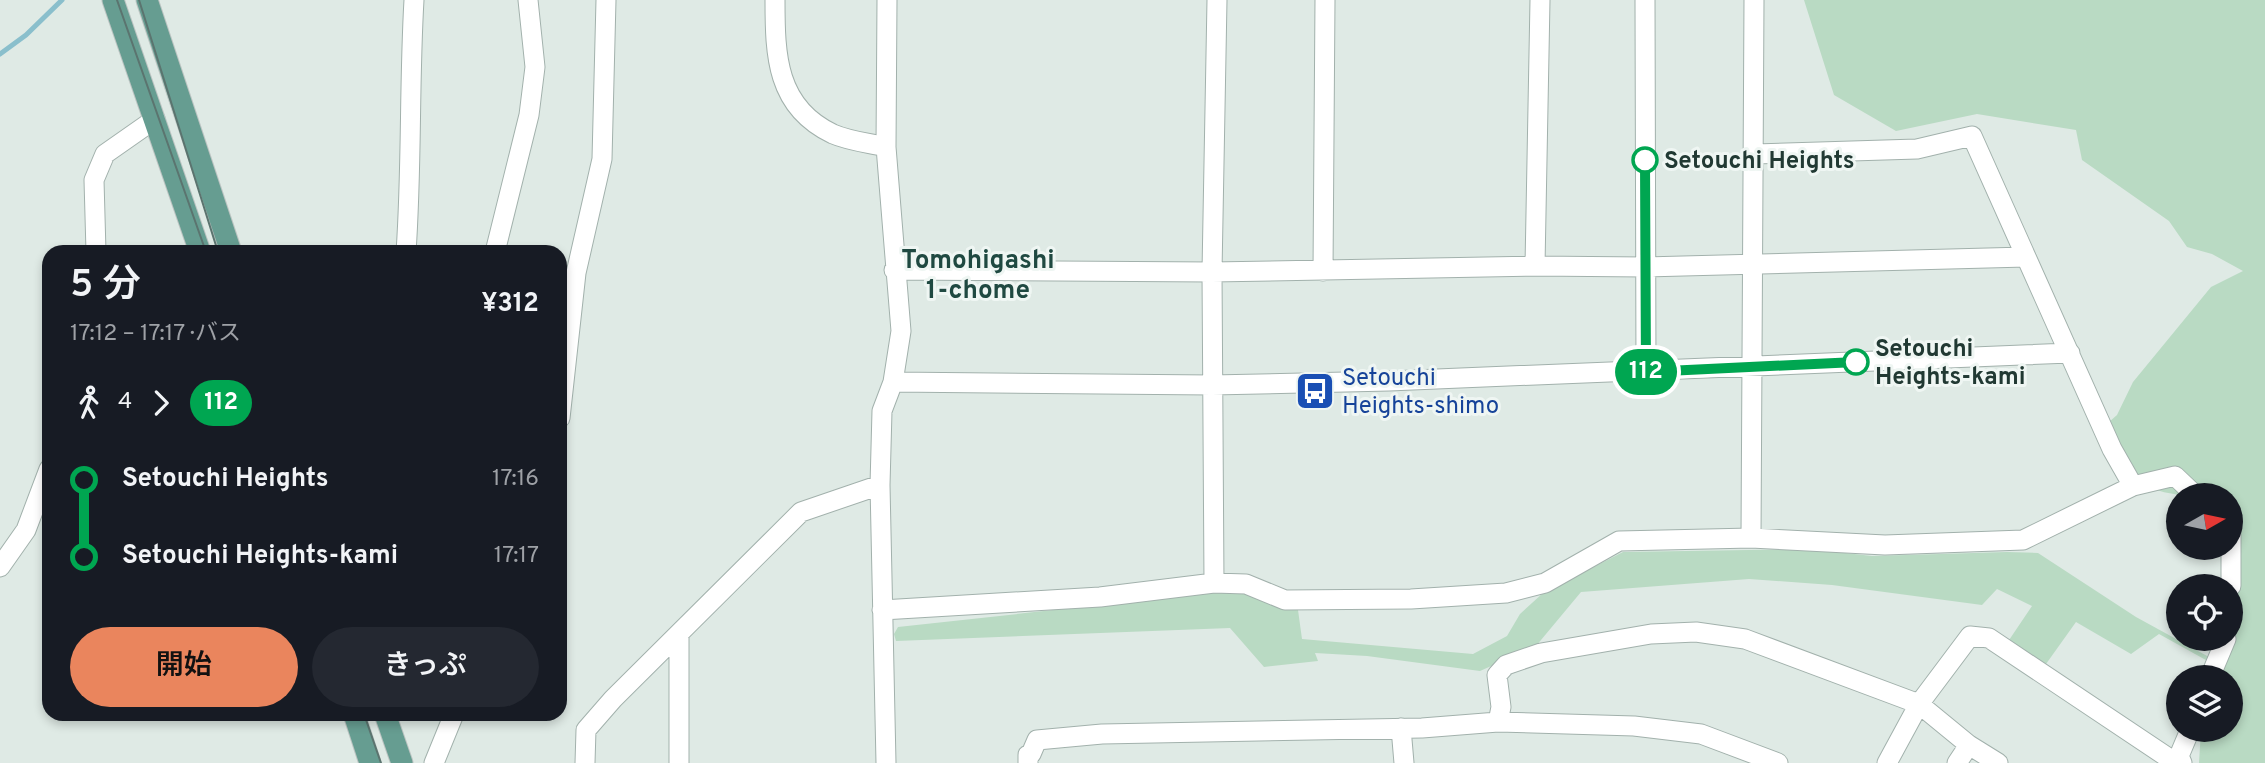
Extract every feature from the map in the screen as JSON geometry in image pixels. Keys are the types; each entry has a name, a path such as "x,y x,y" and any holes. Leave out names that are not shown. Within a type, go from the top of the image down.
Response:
{"main road":[{"path":"113,0 198,245"},
{"path":"151,5 229,245"},
{"path":"356,721 370,763"},
{"path":"387,721 402,763"}],"street":[{"path":"407,245 410,198 410,60 414,0"},
{"path":"497,245 530,103 535,67 528,0"},
{"path":"567,355 576,274 602,159 606,0"},
{"path":"775,0 775,46 784,88 804,113 833,134 886,147"},
{"path":"886,763 880,485 882,411 893,382 901,331 886,147 887,0"},
{"path":"1214,583 1212,272 1217,0"},
{"path":"1323,271 1325,0"},
{"path":"1535,266 1540,0"},
{"path":"1646,0 1646,372"},
{"path":"1751,538 1754,0"},
{"path":"96,245 94,180 105,154 155,119"},
{"path":"1755,154 1917,149 1972,136 2112,449 2133,486"},
{"path":"894,270 1323,271 1535,266 1644,267 2026,257"},
{"path":"893,382 1212,385 1646,372 2070,353"},
{"path":"882,610 1100,597 1214,583 1246,584 1285,600 1492,594 1545,583 1619,541 1751,538 1885,545 2024,540 2133,486 2175,476 2182,483"},
{"path":"585,763 586,730 613,699 802,512 880,485"},
{"path":"0,567 26,530 42,488"},
{"path":"1498,722 1501,707 1497,675 1506,665 1541,653 1651,634 1696,632 1745,639 1919,704 1969,745 1997,763"},
{"path":"679,636 679,763"},
{"path":"1887,763 1919,704 1970,636 1989,638 2176,763"},
{"path":"434,763 451,721"},
{"path":"1028,763 1028,755 1037,740 1102,734 1401,728 1498,722 1634,726 1701,734 1778,763"},
{"path":"1401,728 1404,763"},
{"path":"2182,763 2179,756 2185,742"},
{"path":"1957,763 1969,745"}],"green space":[{"path":"1804,0 2265,0 2265,763 2199,763 2200,742 2243,742 2243,665 2215,665 2190,651 2198,651 2209,657 2211,651 2243,651 2243,574 2231,574 2231,560 2244,560 2244,483 2166,483 2166,492 2156,490 2136,476 2109,422 2117,415 2133,382 2211,287 2243,271 2212,254 2187,247 2169,221 2082,160 2076,130 1977,114 1896,131 1834,95"},
{"path":"1810,549 1872,556 2038,553 2166,633 2166,638 2159,634 2131,654 2076,622 2046,664 2003,649 2032,606 1997,589 1982,605 1832,585 1749,579 1581,592 1536,646 1480,671 1367,656 1315,653 1318,661 1264,667 1230,628 896,641 894,634 898,627 1237,590 1298,610 1302,639 1473,654 1507,636 1520,614 1543,593 1623,552"}],"waterway":[{"path":"0,54 26,35 62,0"}],"tram line":[{"path":"117,0 204,245"},
{"path":"139,0 216,245"},
{"path":"366,721 381,763"}],"bus line":[{"name":"112","path":"1645,160 1646,372 1856,362"}],"place":[{"name":"Setouchi Heights","path":"1645,160"},
{"name":"Setouchi Heights-kami","path":"1856,362"},
{"name":"Setouchi Heights-shimo","path":"1315,391"}],"district":[{"name":"Tomohigashi 1-chome","path":"978,274"}]}
